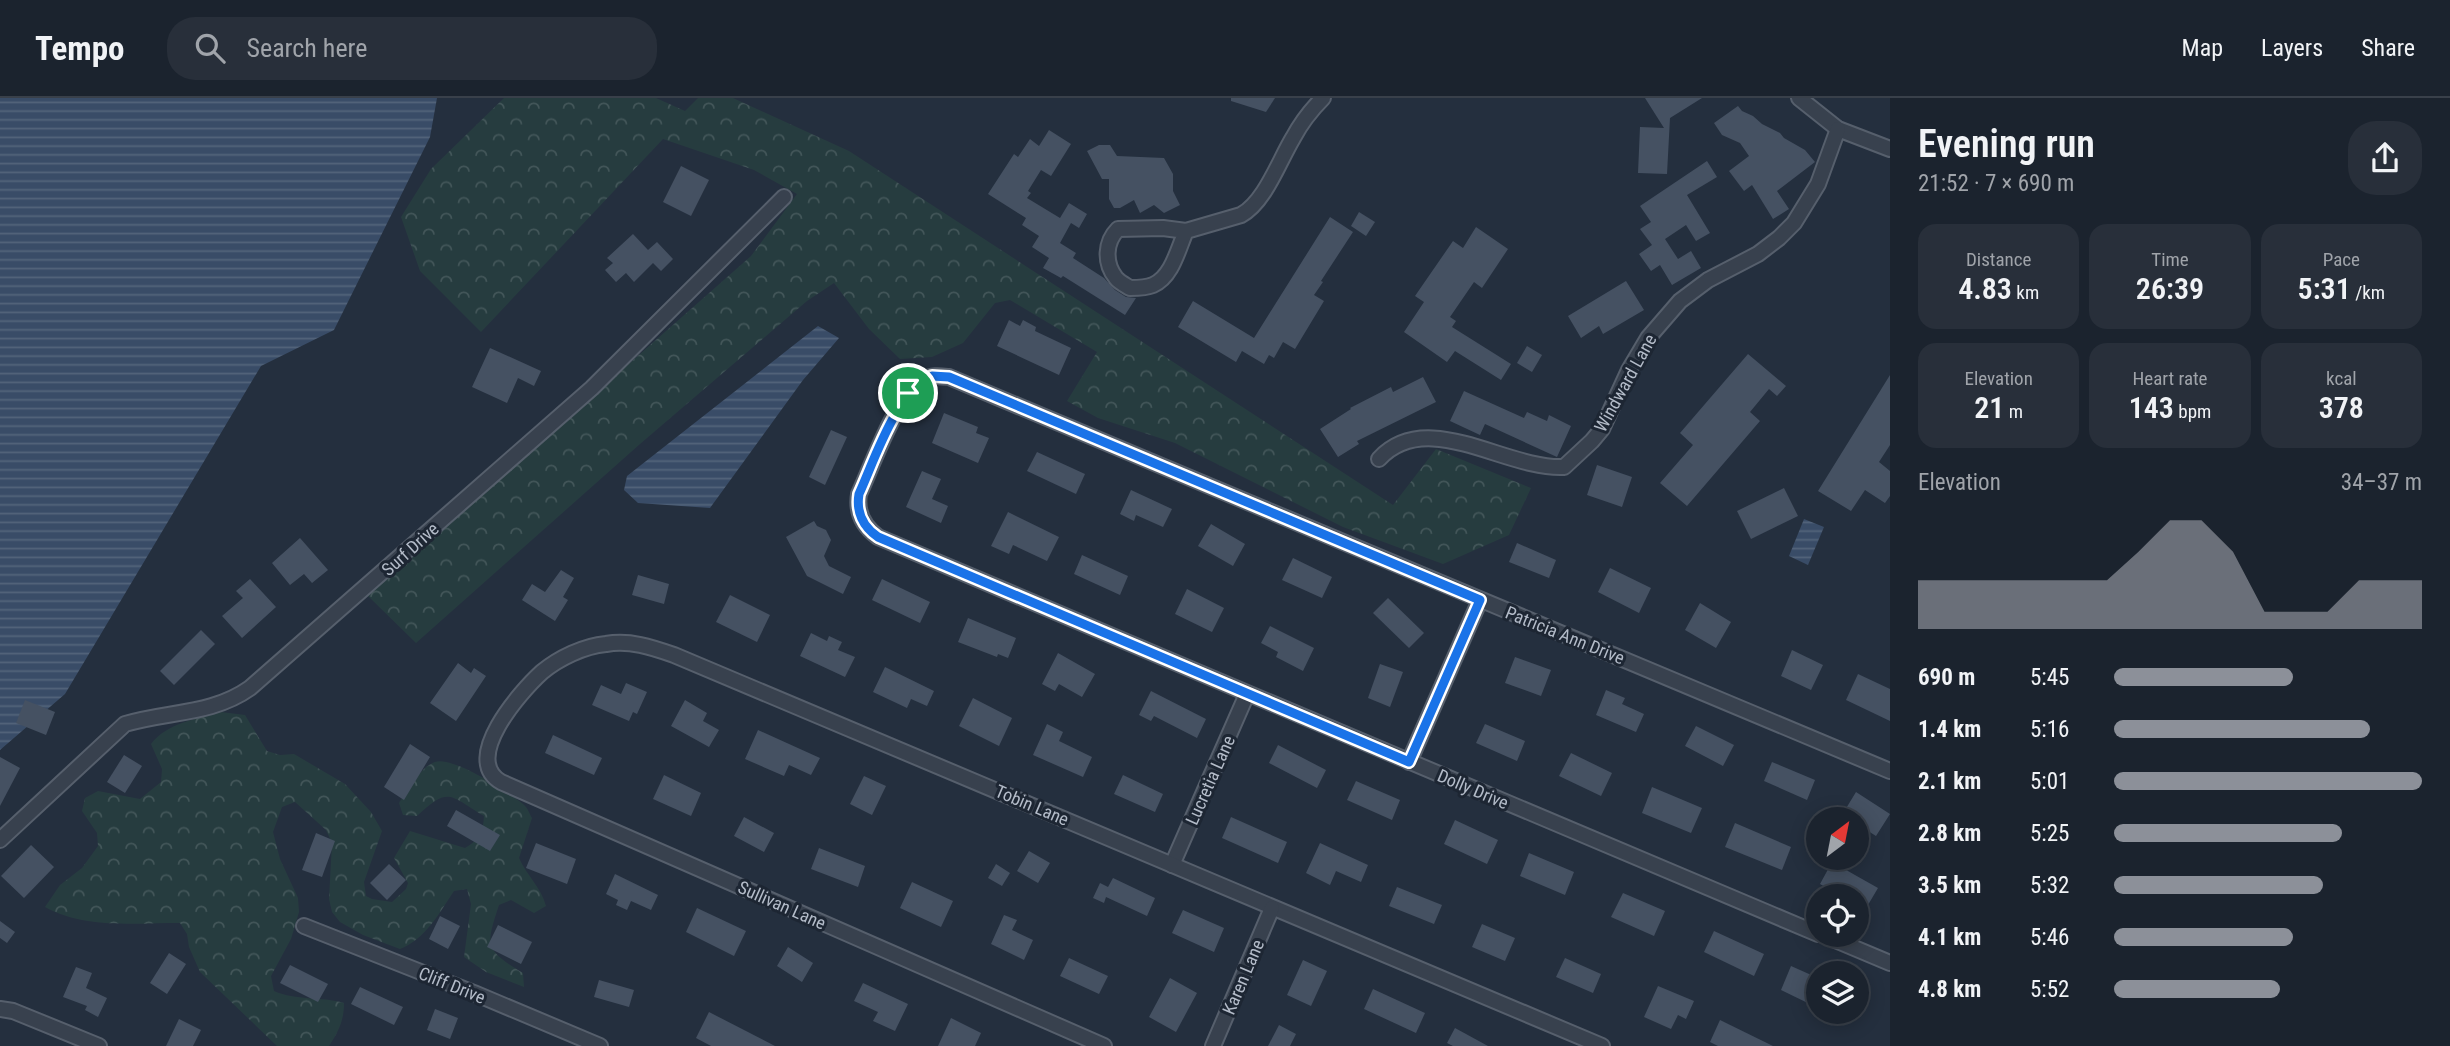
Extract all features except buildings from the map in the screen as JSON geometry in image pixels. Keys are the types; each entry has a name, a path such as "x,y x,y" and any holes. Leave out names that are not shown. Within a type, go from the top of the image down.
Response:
{"street":[{"path":"1185,232 1164,277 1154,285 1130,288 1116,279 1108,264 1108,249 1111,237 1118,229 1163,228 1185,232 1249,211 1307,114 1323,98"},
{"path":"1799,98 1838,129 1890,149"},
{"name":"Windward Lane","path":"1379,459 1390,447 1402,442 1431,438 1454,441 1530,464 1564,467 1602,429 1629,370 1648,338 1680,301 1708,280 1758,254 1794,223 1818,184 1838,129"},
{"name":"Surf Drive","path":"0,840 124,724 149,717 186,714 211,708 236,699 250,688 592,388 784,197"},
{"name":"Patricia Ann Drive","path":"862,522 859,494 898,408 920,381 932,376 949,377 1890,771"},
{"name":"Dolly Drive","path":"862,522 878,537 1806,929"},
{"path":"1409,762 1480,600"},
{"name":"Tobin Lane","path":"490,745 494,734 519,696 543,671 555,663 582,650 604,644 642,644 674,655 1602,1046"},
{"name":"Lucretia Lane","path":"1172,865 1247,694"},
{"name":"Sullivan Lane","path":"490,745 486,763 493,778 500,782 1104,1046"},
{"name":"Karen Lane","path":"1213,1046 1272,908"},
{"name":"Cliff Drive","path":"304,926 600,1046"},
{"name":"Dolly Drive","path":"1851,947 1890,963"},
{"path":"0,1024 6,1010 99,1046"}],"green space":[{"path":"504,98 656,98 685,111 698,98 733,98 849,151 1393,505 1436,449 1531,488 1509,535 1443,564 1343,527 1175,443 1098,418 1067,401 1097,352 1010,300 995,303 963,343 932,357 900,359 869,329 834,283 807,301 640,444 416,643 367,595 751,256 797,194 754,170 663,139 481,332 420,271 401,217 431,169"},
{"path":"221,712 245,715 267,751 280,755 294,754 345,784 371,812 382,831 364,882 366,896 372,899 392,902 406,889 408,883 394,858 410,831 465,848 477,839 483,827 484,816 449,797 436,800 417,816 403,815 399,803 419,774 430,765 443,762 467,769 523,804 532,818 519,858 546,906 534,913 511,900 499,905 490,939 501,959 523,973 524,987 486,972 464,957 471,904 467,889 454,891 425,932 400,949 363,935 340,922 332,912 329,899 332,843 326,830 295,802 282,807 273,832 280,859 298,898 299,912 291,939 271,976 274,991 282,994 344,1003 340,1025 329,1046 277,1046 200,972 189,947 187,934 180,923 93,922 60,914 45,907 60,885 82,868 98,846 97,833 82,811 85,798 98,791 140,799 161,782 162,769 151,744 174,726"}],"water":[{"path":"0,98 437,98 430,137 334,330 261,366 65,694 0,750"},
{"path":"818,326 839,338 803,380 710,508 638,503 624,490 627,476"},
{"path":"1804,519 1824,527 1808,565 1789,556"}],"route":[{"path":"932,376 949,377 1480,600 1409,762 878,537 862,522 859,494 898,408 908,393 920,381 932,376"}]}
